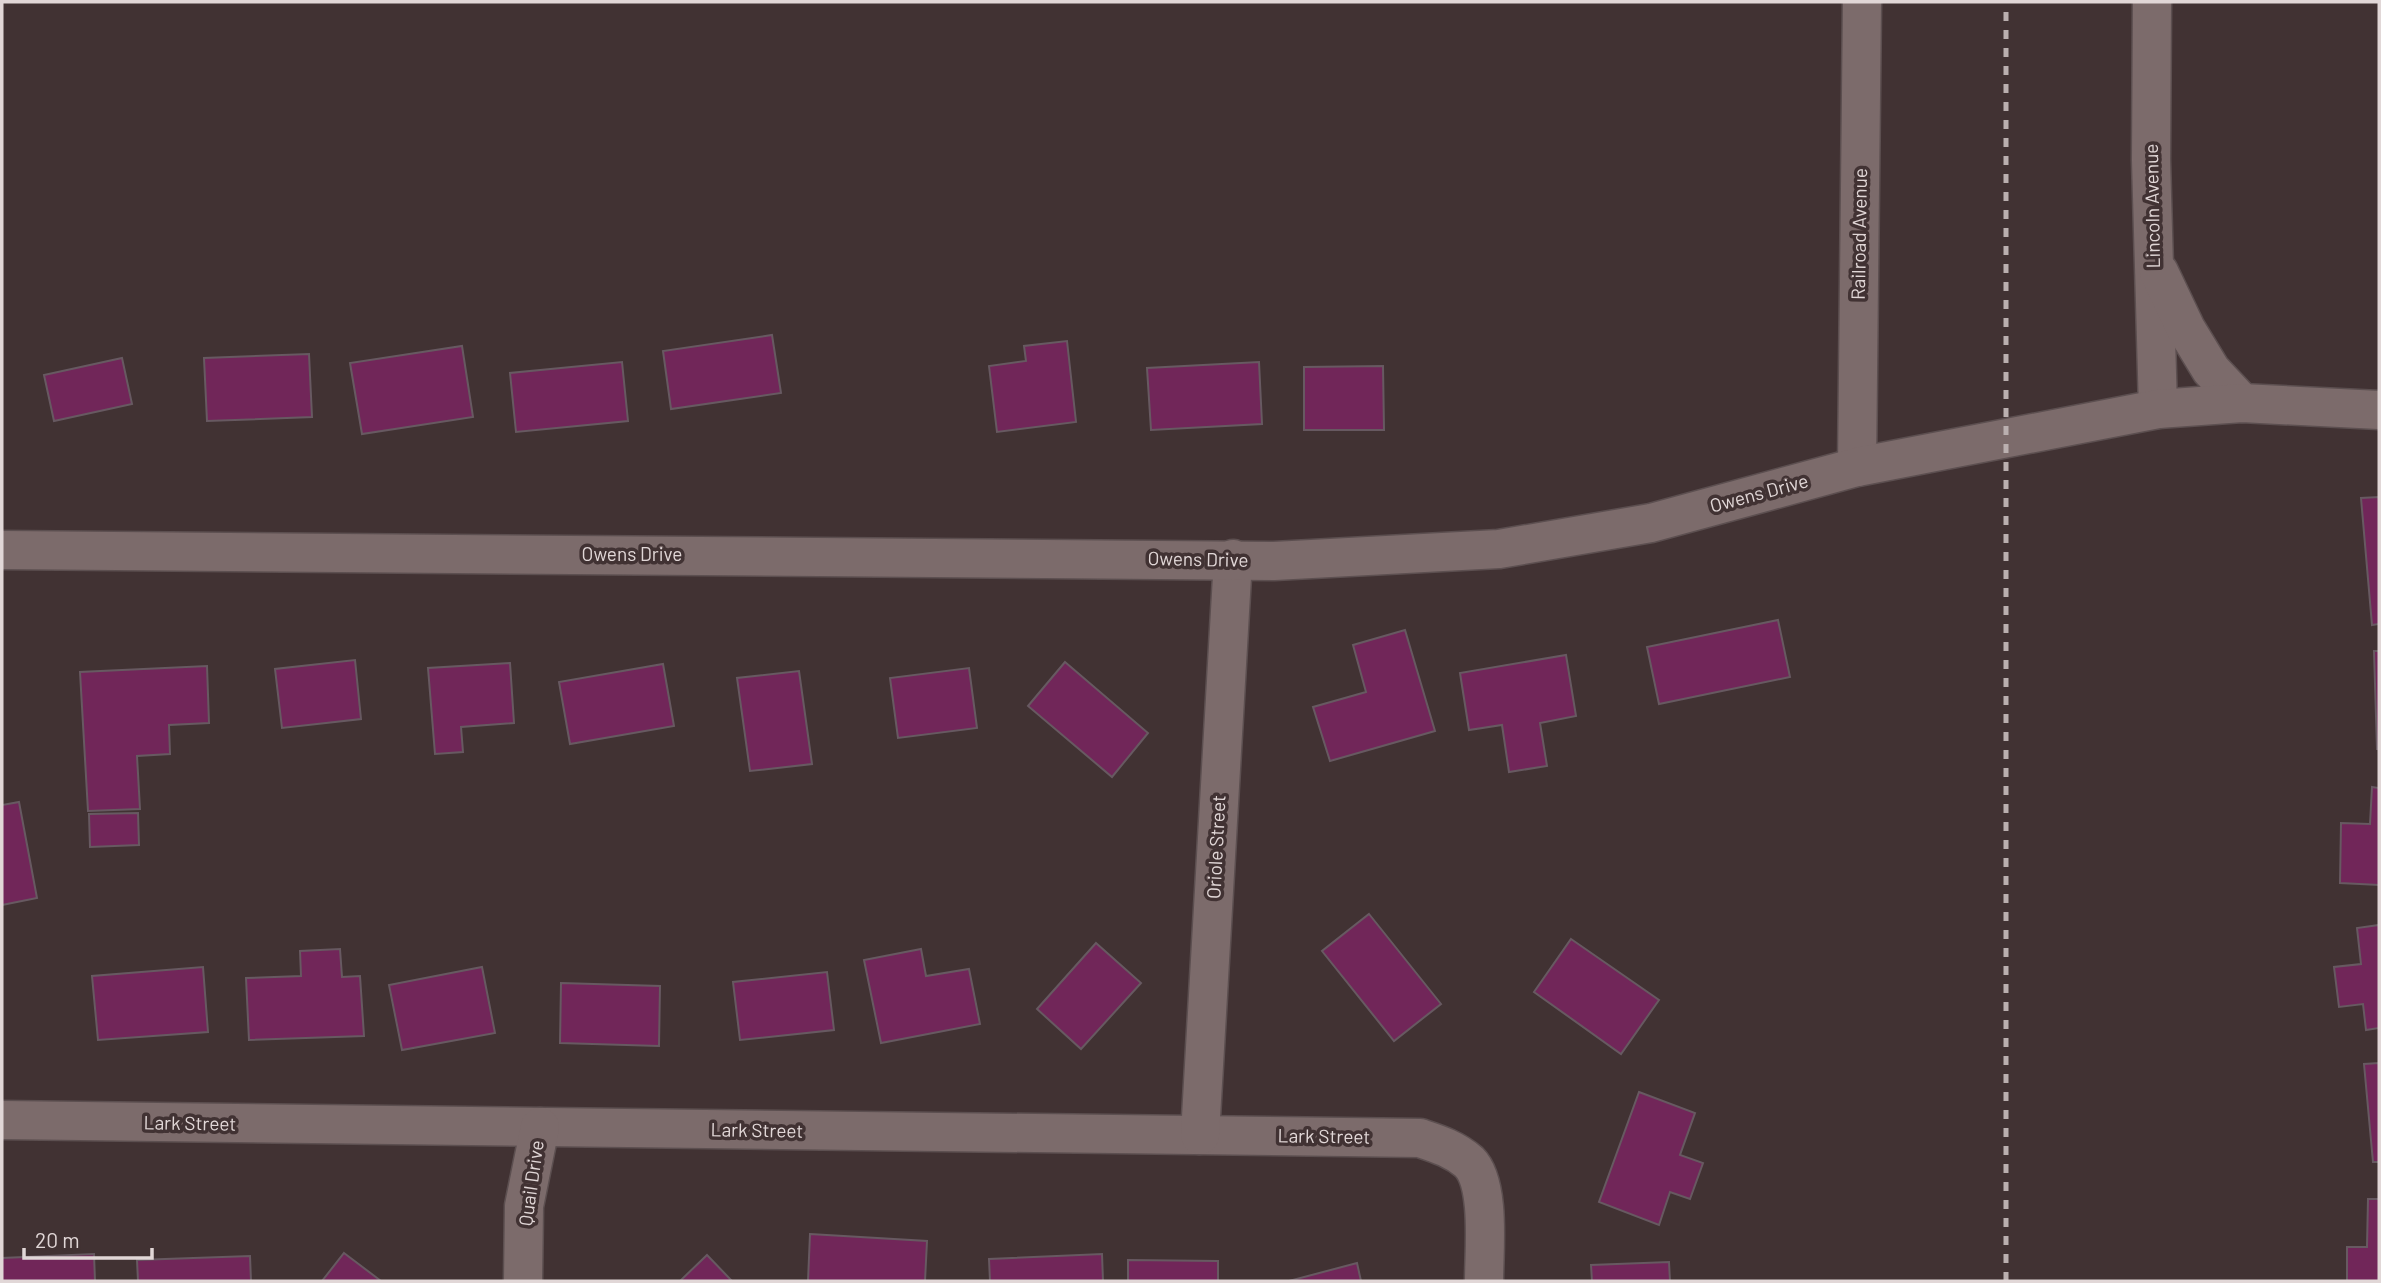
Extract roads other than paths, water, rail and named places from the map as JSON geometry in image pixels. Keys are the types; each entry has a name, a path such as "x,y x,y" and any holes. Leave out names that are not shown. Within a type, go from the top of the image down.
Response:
{"street":[{"name":"Railroad Avenue","path":"1857,467 1862,2"},
{"name":"Lincoln Avenue","path":"2152,2 2151,160 2158,409"},
{"path":"2153,260 2186,329 2211,370 2242,402"},
{"name":"Owens Drive","path":"2,550 1274,561 1499,549 1651,523 1857,467 2158,409 2242,402 2379,410"},
{"name":"Oriole Street","path":"1200,1135 1233,559"},
{"name":"Lark Street","path":"2,1120 1419,1138 1448,1147 1471,1164 1484,1196 1484,1281"},
{"name":"Quail Drive","path":"523,1281 524,1206 540,1127"}],"railway":[{"path":"2006,2 2006,1281"}]}
